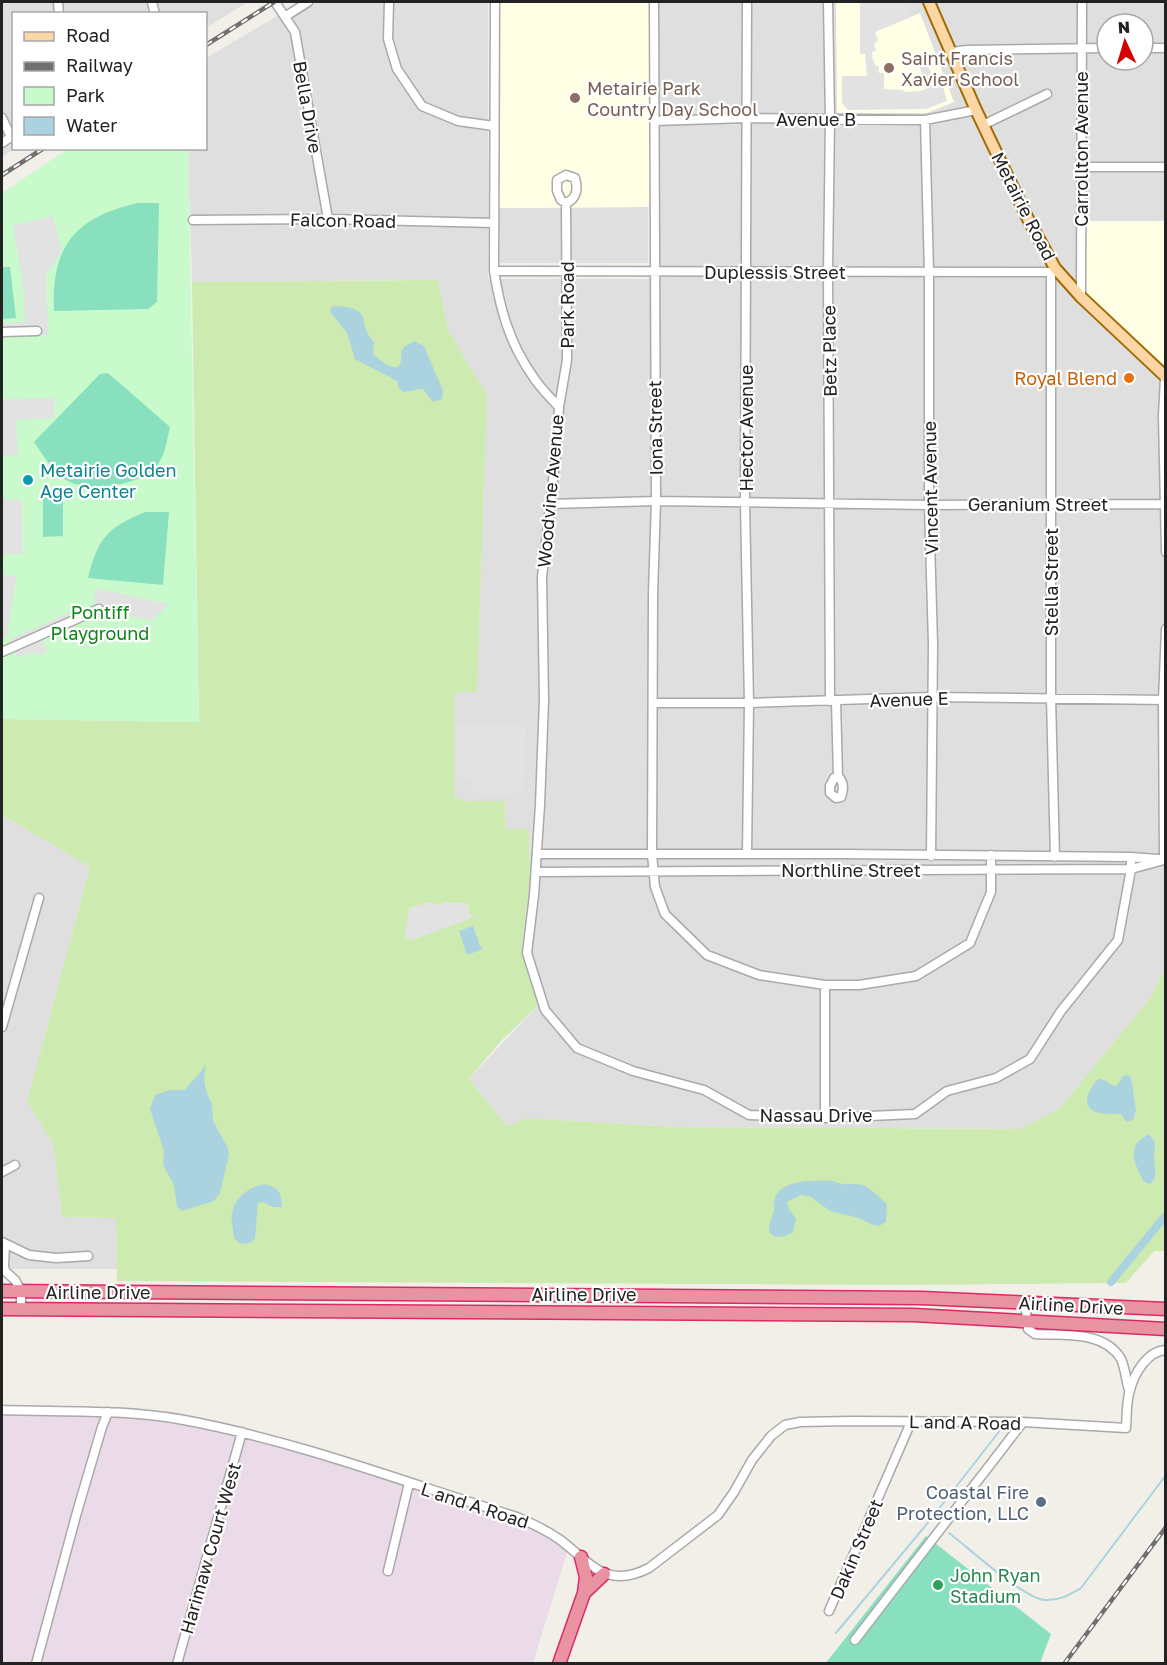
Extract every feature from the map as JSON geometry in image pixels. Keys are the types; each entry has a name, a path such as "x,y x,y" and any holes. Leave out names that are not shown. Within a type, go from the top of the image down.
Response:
{"highway":[{"name":"Airline Drive","path":"2,1291 921,1298 1166,1309"},
{"path":"144,1292 144,1311"},
{"path":"296,1293 297,1311"},
{"path":"626,1296 626,1312"},
{"name":"Airline Drive","path":"2,1310 913,1315 1166,1329"},
{"path":"559,1664 584,1593 586,1577 581,1557"},
{"path":"584,1593 604,1574"}],"main road":[{"name":"Metairie Road","path":"929,2 976,110 1053,270 1165,377"}],"street":[{"name":"Bella Drive","path":"275,2 295,32 328,219"},
{"path":"286,16 308,2"},
{"path":"389,2 388,39 396,69 422,106 458,121 494,126"},
{"name":"Woodvine Avenue","path":"495,2 494,272 502,316 510,335 531,375 559,407 542,577 544,700 537,854"},
{"name":"Iona Street","path":"654,2 656,501 653,594 652,854 655,886 665,914 706,956 759,975 825,985 859,985 916,976 970,943 991,892 991,855"},
{"name":"Hector Avenue","path":"747,2 746,503 749,703 747,854"},
{"name":"Betz Place","path":"828,2 830,119 828,271 833,701 837,776"},
{"name":"Carrollton Avenue","path":"1081,297 1082,2"},
{"path":"951,52 1095,48"},
{"path":"983,125 1047,94"},
{"name":"Avenue B","path":"654,121 747,118 925,120 976,110"},
{"path":"2,118 12,136 2,143"},
{"name":"Vincent Avenue","path":"925,120 929,505 933,644 931,856"},
{"path":"1081,167 1166,167"},
{"name":"Park Road","path":"559,407 567,360 566,203"},
{"name":"Falcon Road","path":"193,220 328,219 494,223"},
{"name":"Duplessis Street","path":"494,272 747,273 1053,270"},
{"name":"Stella Street","path":"1053,270 1051,698 1055,857"},
{"path":"2,332 37,331"},
{"path":"1165,377 1163,416 1166,552"},
{"name":"Geranium Street","path":"550,504 656,501 929,505 1165,504"},
{"path":"2,652 99,609"},
{"path":"1165,860 1166,629"},
{"name":"Avenue E","path":"653,703 931,698 1164,700"},
{"name":"Northline Street","path":"537,854 991,855 1131,857 1165,860"},
{"name":"Nassau Drive","path":"537,854 527,953 545,1010 577,1048 633,1071 704,1090 749,1115 825,1118 915,1114 947,1090 996,1078 1030,1059 1061,1011 1118,940 1131,869 1131,857"},
{"name":"Northline Street","path":"536,872 1131,869 1165,860"},
{"path":"2,1027 39,898"},
{"path":"825,985 825,1118"},
{"path":"2,1172 15,1165"},
{"path":"21,1310 21,1291 15,1280 5,1271 3,1243 30,1255 56,1258 88,1256"},
{"path":"1025,1303 1028,1329 1035,1334 1092,1337 1104,1343 1122,1360 1129,1391"},
{"path":"1129,1391 1136,1374 1148,1358 1161,1350 1166,1350"},
{"name":"L and A Road","path":"2,1410 108,1412 181,1420 242,1432 517,1517 558,1538 604,1574 617,1576 636,1574 649,1568 718,1515 752,1460 771,1436 785,1425 800,1422 851,1421 1023,1422 1126,1428 1129,1391"},
{"path":"36,1664 80,1501 108,1412"},
{"name":"Dakin Street","path":"829,1611 911,1422"},
{"path":"855,1640 1023,1422"},
{"name":"Harimaw Court West","path":"177,1664 242,1432"},
{"path":"388,1571 409,1483"}],"shaded area":[{"path":"2,2 248,2 207,27 207,12 12,12 13,150 2,157"},
{"path":"301,2 488,2 488,279 660,279 659,2 1165,2 1165,968 1150,998 1060,1108 1020,1129 675,1127 525,1118 507,1127 469,1079 540,1003 528,975 522,943 530,880 529,829 506,829 505,801 466,801 454,796 455,692 477,691 487,395 448,330 438,280 192,282 188,150 207,150 207,57"},
{"name":"Metairie Park Country Day School","path":"500,2 651,2 651,194 648,207 499,208"},
{"name":"Saint Francis Xavier School","path":"836,2 860,2 860,34 874,32 920,13 954,102 927,113 837,113"},
{"path":"860,2 913,2 914,4 907,8 911,17 875,32 878,40 874,44 876,50 872,52 873,60 876,66 879,66 879,73 884,73 884,89 903,90 904,92 921,91 926,89 915,56 923,53 933,78 940,75 947,101 926,109 848,110 842,103 842,76 867,76 865,54 860,54"},
{"path":"648,207 648,263 500,263 499,208"},
{"path":"53,216 62,251 46,275 48,335 2,337 2,323 25,322 23,286 13,225"},
{"path":"1083,221 1165,221 1165,368 1084,291"},
{"path":"55,398 55,418 16,420 18,456 2,456 2,399"},
{"path":"2,499 22,500 23,554 2,554"},
{"path":"2,574 16,576 7,638 2,638"},
{"path":"95,588 169,604 151,621 108,612 107,609 94,604"},
{"path":"70,612 77,626 42,638 47,651 17,657 9,640"},
{"path":"457,726 526,726 524,788 509,795 471,793 473,780 455,773"},
{"path":"2,815 90,867 27,1102 53,1143 62,1217 116,1218 117,1269 2,1269"},
{"path":"429,902 439,905 446,902 463,903 469,906 469,914 475,917 412,940 404,937 409,908"},
{"path":"2,1407 124,1407 178,1413 227,1423 515,1511 545,1525 570,1543 533,1663 2,1664"}],"green space":[{"name":"Pontiff Playground","path":"66,150 188,150 199,722 2,719 2,193"},
{"path":"137,203 159,203 157,302 148,309 54,311 57,269 71,238 97,217"},
{"path":"2,267 10,267 16,318 2,319"},
{"path":"438,280 448,330 487,395 477,692 455,692 454,796 466,801 505,801 506,829 529,829 530,880 522,943 528,975 540,1003 500,1042 469,1079 507,1127 525,1118 675,1127 1020,1129 1060,1108 1150,998 1165,968 1165,1251 1154,1251 1126,1283 897,1285 117,1281 116,1218 62,1217 53,1143 27,1102 90,867 2,815 2,719 199,722 192,282"},
{"path":"108,373 170,427 164,453 156,467 149,473 128,482 104,486 72,483 55,471 34,442 100,374"},
{"path":"43,497 63,497 63,536 43,537"},
{"path":"145,512 169,512 163,585 88,578 96,553 106,536 121,523"},
{"name":"John Ryan Stadium","path":"926,1536 1051,1634 1040,1663 825,1664"}],"water":[{"path":"336,306 361,313 374,342 373,354 392,367 399,365 401,351 405,346 415,341 424,346 443,391 442,399 433,402 423,389 403,392 397,381 355,359 347,333 330,312 331,307"},
{"path":"473,926 483,949 467,955 459,931"},
{"path":"206,1064 204,1078 212,1105 213,1121 228,1148 229,1155 220,1193 214,1201 182,1211 177,1207 174,1185 163,1165 164,1151 150,1109 155,1095 170,1090 185,1090"},
{"path":"1123,1076 1131,1077 1136,1111 1133,1120 1126,1122 1121,1114 1096,1112 1091,1109 1087,1101 1088,1096 1098,1079 1114,1086"},
{"path":"1149,1134 1155,1142 1155,1175 1150,1184 1144,1182 1134,1155 1137,1144"},
{"path":"833,1181 840,1184 863,1185 872,1191 887,1204 886,1222 879,1226 873,1225 859,1218 830,1211 811,1197 801,1195 787,1202 796,1219 793,1232 775,1237 769,1232 774,1201 783,1188 799,1182"},
{"path":"265,1184 279,1191 282,1207 273,1207 263,1202 258,1203 255,1238 252,1242 242,1244 234,1236 233,1209 245,1193"}],"waterway":[{"path":"1111,1282 1166,1215"},
{"path":"836,1633 931,1519 1001,1429"},
{"path":"949,1533 1024,1591 1045,1600 1059,1598 1081,1588 1166,1475"}],"railway":[{"path":"207,44 274,2"},
{"path":"2,175 41,150"},
{"path":"1064,1664 1166,1527"}],"place":[{"name":"Saint Francis Xavier School","path":"889,68"},
{"name":"Metairie Park Country Day School","path":"575,98"},
{"name":"Royal Blend","path":"1129,378"},
{"name":"Metairie Golden Age Center","path":"28,480"},
{"name":"Coastal Fire Protection, LLC","path":"1041,1502"},
{"name":"John Ryan Stadium","path":"938,1585"}]}
